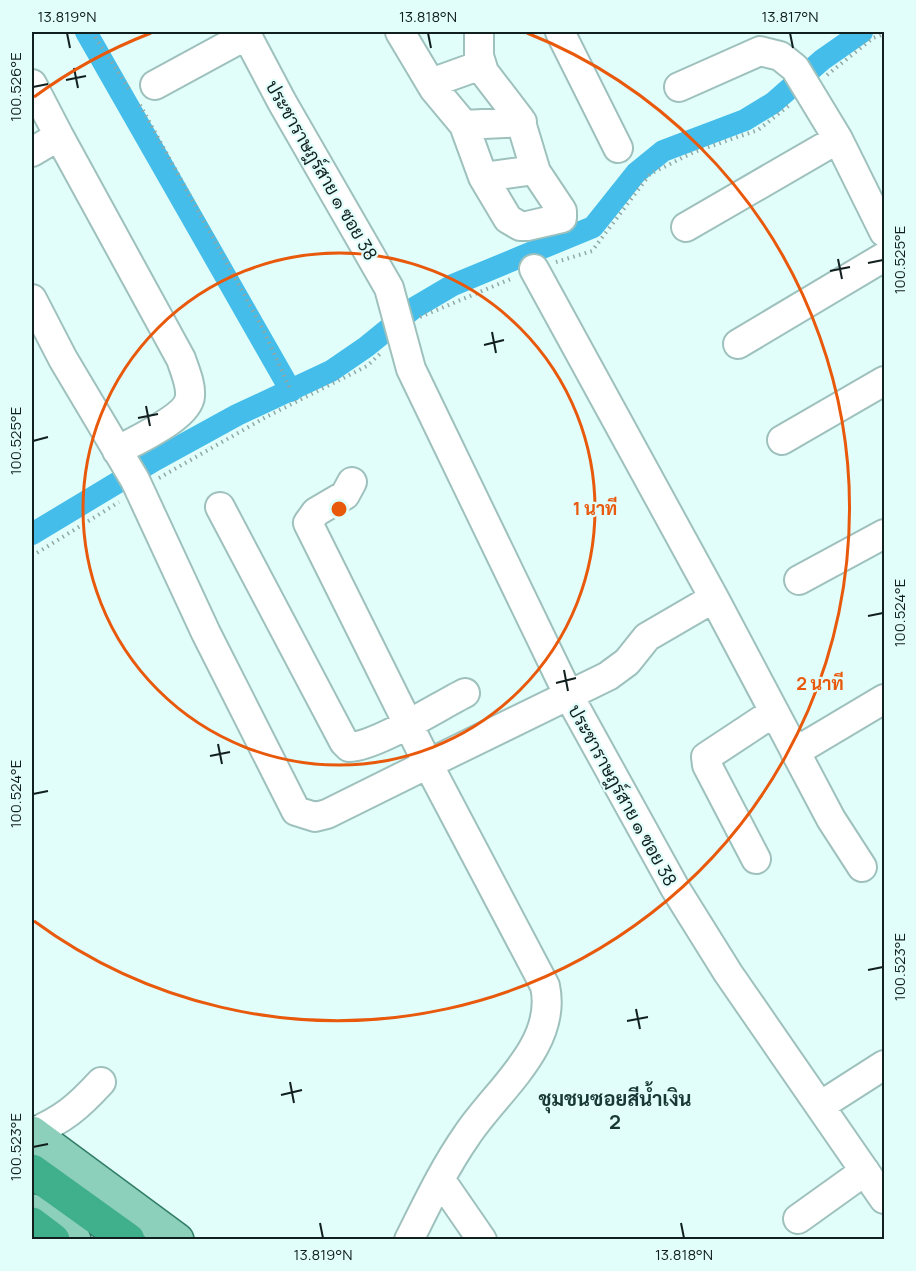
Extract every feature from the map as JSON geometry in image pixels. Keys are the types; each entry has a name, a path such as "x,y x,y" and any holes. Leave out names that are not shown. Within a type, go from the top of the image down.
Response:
{"highway":[{"path":"32,1171 128,1239"},
{"path":"32,1224 53,1239"}],"main road":[{"path":"32,1133 177,1239"},
{"path":"32,1211 74,1239"}],"street":[{"path":"400,32 431,83 464,125 483,177 508,219 516,224 527,226 562,218 562,211 535,170 522,122 489,81 481,65 478,32"},
{"path":"560,32 618,148"},
{"path":"155,85 246,33"},
{"name":"ประชาราษฎร์สาย ๑ ซอย 38","path":"246,33 282,102 382,275 411,369 569,696 675,888 728,973 885,1199"},
{"path":"679,87 760,51 780,56 803,81 838,139 885,232"},
{"path":"431,83 481,65"},
{"path":"32,84 182,359 188,380 190,396 188,406 170,421 128,470"},
{"path":"464,125 522,122"},
{"path":"32,152 59,136"},
{"path":"686,226 838,139"},
{"path":"483,177 535,170"},
{"path":"738,344 885,257"},
{"path":"534,269 714,598 831,819 862,867"},
{"path":"32,298 63,359 128,470 206,633 296,811 304,816 315,817 327,814 510,721 569,696 608,676 627,662 647,637 714,598"},
{"path":"782,440 885,381"},
{"path":"352,482 345,495 316,512 308,523 428,764 545,986 548,1002 547,1017 539,1035 516,1073 467,1134 440,1179 409,1239"},
{"path":"220,507 344,742 349,747 358,747 465,693"},
{"path":"799,580 885,534"},
{"path":"795,752 885,699"},
{"path":"756,859 707,765 706,757 774,712"},
{"path":"820,1106 885,1065"},
{"path":"32,1133 74,1112 101,1082"},
{"path":"798,1219 865,1171"},
{"path":"440,1179 482,1239"}],"path":[{"path":"92,32 147,116 175,173 263,329 291,391"},
{"path":"32,556 128,470 266,417 367,366 399,324 534,269 592,251 650,174 694,152 758,130 803,81 873,38 885,34"}],"waterway":[{"path":"86,32 291,391"},
{"path":"32,534 155,460 237,415 331,371 366,347 414,308 453,285 593,227 636,173 663,151 745,120 773,103 822,60 862,32"}],"district":[{"name":"ชุมชนซอยสีน้ำเงิน 2","path":"615,1110"}]}
